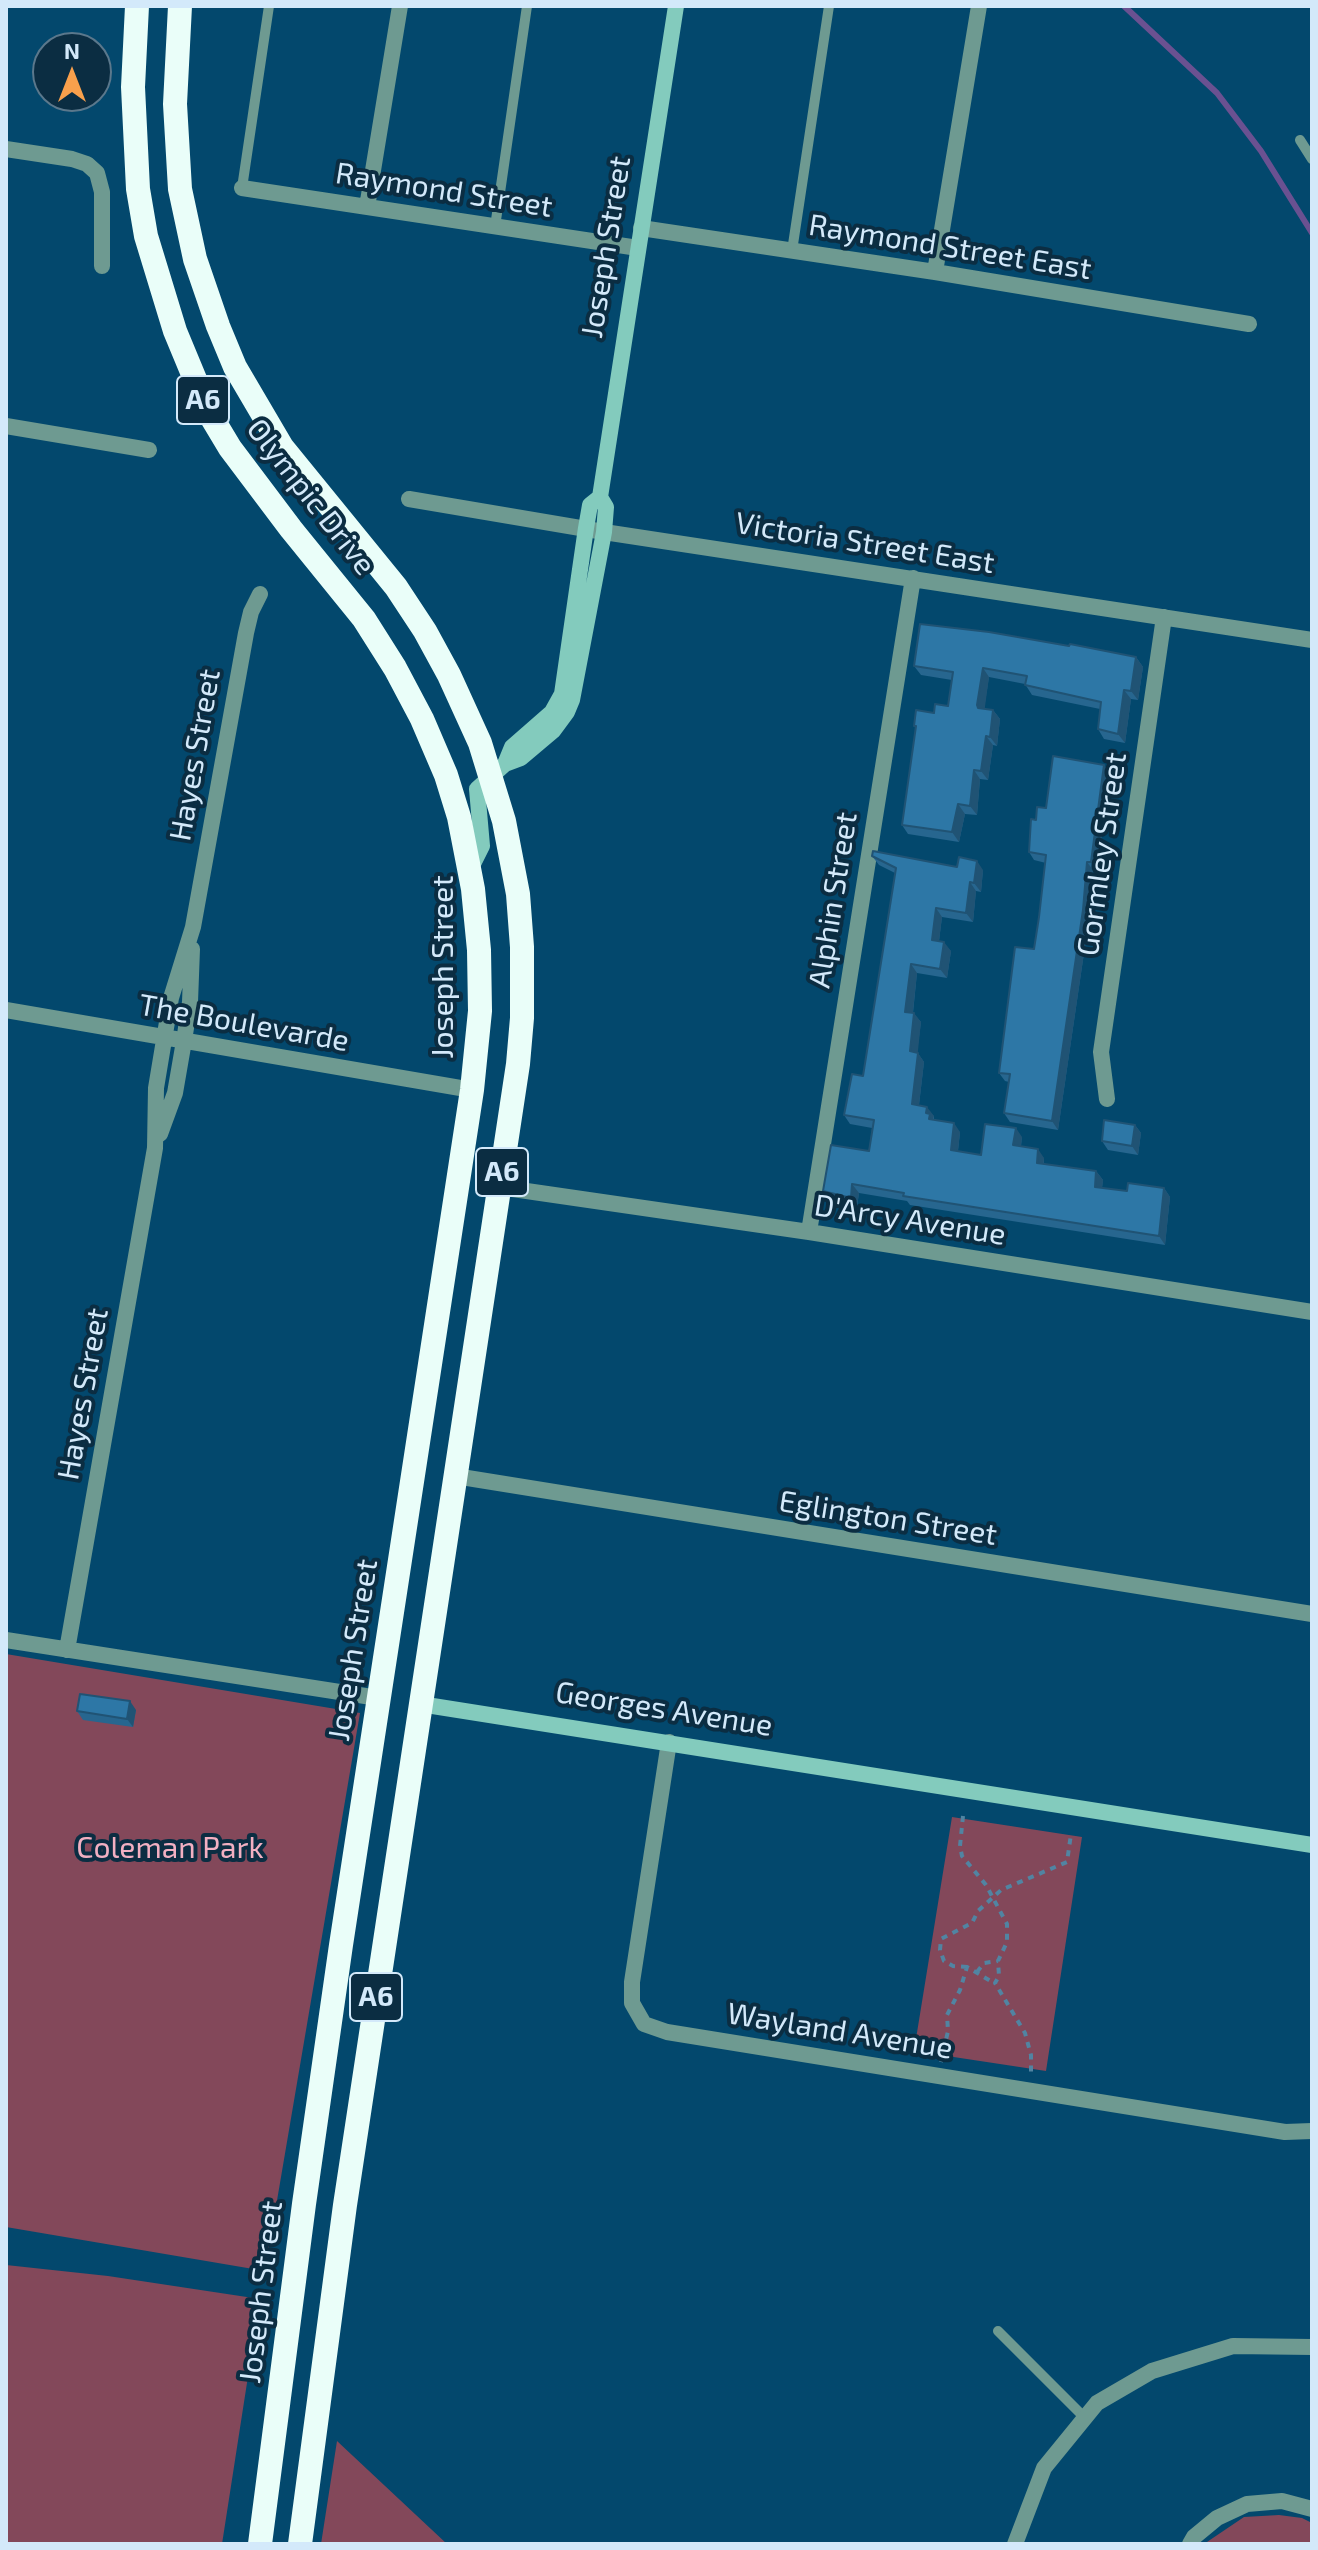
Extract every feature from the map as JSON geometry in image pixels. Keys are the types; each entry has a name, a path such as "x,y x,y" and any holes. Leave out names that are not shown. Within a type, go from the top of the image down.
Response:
{"highway":[{"name":"Olympic Drive","path":"137,6 133,87 138,189 146,236 159,283 192,376 230,448 291,529 356,607 410,693 449,785 470,870"},
{"name":"Olympic Drive","path":"180,6 175,104 180,189 195,259 235,367 282,447 411,609 498,769"},
{"name":"A6","path":"300,2544 335,2275 518,1064 523,983 518,894 498,769"},
{"name":"Joseph Street","path":"260,2544 304,2204 472,1090 480,1011 479,950 470,870"},
{"name":"Georges Avenue","path":"378,1698 420,1704"}],"street":[{"path":"367,207 400,6"},
{"name":"Joseph Street","path":"579,629 604,532 606,507 600,497 676,6"},
{"path":"935,272 979,6"},
{"path":"6,149 72,159 87,164 97,173 102,192 102,266"},
{"name":"Raymond Street","path":"242,188 638,248"},
{"name":"Raymond Street East","path":"641,228 1249,324"},
{"path":"6,426 149,450"},
{"name":"Joseph Street","path":"470,870 482,846 477,789 498,769 521,758 553,731 572,700 586,528 590,505 600,497"},
{"name":"Victoria Street East","path":"409,499 604,532 1312,640"},
{"name":"Alphin Street","path":"809,1232 913,578"},
{"name":"Hayes Street","path":"67,1650 155,1148 156,1088 171,998 193,927 246,633 260,594"},
{"name":"Gormley Street","path":"1107,1099 1101,1052 1164,617"},
{"name":"Hayes Street","path":"155,1148 175,1093 184,1041 190,1002 193,927"},
{"name":"The Boulevarde","path":"6,1010 472,1090"},
{"name":"D'Arcy Avenue","path":"499,1187 809,1232 1312,1312"},
{"name":"Eglington Street","path":"455,1476 1312,1614"},
{"name":"Georges Avenue","path":"6,1640 378,1698"},
{"name":"Georges Avenue","path":"420,1704 1312,1845"},
{"name":"Wayland Avenue","path":"669,1742 632,1982 632,2003 644,2024 667,2032 1285,2132 1312,2131"},
{"path":"1015,2544 1044,2468 1097,2403 1152,2371 1233,2346 1312,2347"},
{"path":"1190,2544 1217,2518 1247,2504 1282,2501 1312,2509"}],"lane":[{"path":"242,188 269,6"},
{"path":"495,227 527,6"},
{"path":"792,251 829,6"},
{"path":"1300,140 1312,159"},
{"path":"998,2331 1085,2418"}],"path":[{"path":"963,1816 962,1856 984,1881 1007,1928 1007,1942 998,1961 999,1976 995,1983"},
{"path":"1030,2091 1031,2055 1017,2017 995,1983 967,1967 953,1966 944,1961 940,1941 972,1923 978,1911 1001,1890 1067,1862 1071,1834"},
{"path":"977,1972 984,1963 998,1961"},
{"path":"939,2076 948,2031 947,2015 967,1967"}],"green space":[{"name":"Coleman Park","path":"6,1654 360,1713 265,2271 6,2227"},
{"path":"952,1817 1082,1837 1046,2071 914,2051"},
{"path":"6,2265 108,2276 260,2299 222,2544 6,2544"},
{"path":"337,2441 447,2544 321,2544"},
{"path":"1279,2515 1302,2518 1312,2523 1312,2544 1204,2544 1244,2517"}],"building":[{"path":"920,624 1070,644 1136,657 1131,691 1124,690 1118,734 1098,729 1101,702 1025,685 1027,676 983,668 977,705 978,708 993,710 981,771 974,770 970,806 958,804 952,832 902,825 916,710 934,713 935,704 948,706 953,672 914,666"},
{"path":"1053,756 1104,765 1091,862 1087,862 1083,910 1052,1121 1004,1113 1010,1074 999,1073 1015,947 1034,949 1046,855 1029,852 1031,819 1036,820 1037,807 1046,808"},
{"path":"873,851 957,867 959,857 977,861 974,883 970,882 966,913 936,908 932,940 944,942 940,969 911,964 905,1012 914,1013 910,1051 918,1053 912,1104 927,1107 929,1119 954,1123 951,1150 981,1155 985,1124 1016,1128 1013,1145 1038,1149 1037,1163 1096,1171 1095,1187 1127,1191 1128,1183 1164,1188 1159,1236 903,1196 904,1193 852,1184 851,1198 823,1191 831,1145 869,1151 874,1120 844,1115 852,1074 863,1076 896,868 872,856"},
{"path":"1104,1120 1135,1125 1132,1146 1102,1141"},
{"path":"80,1694 130,1701 127,1719 77,1711"}],"waterway":[{"path":"1124,6 1217,93 1261,151 1312,233"}]}
